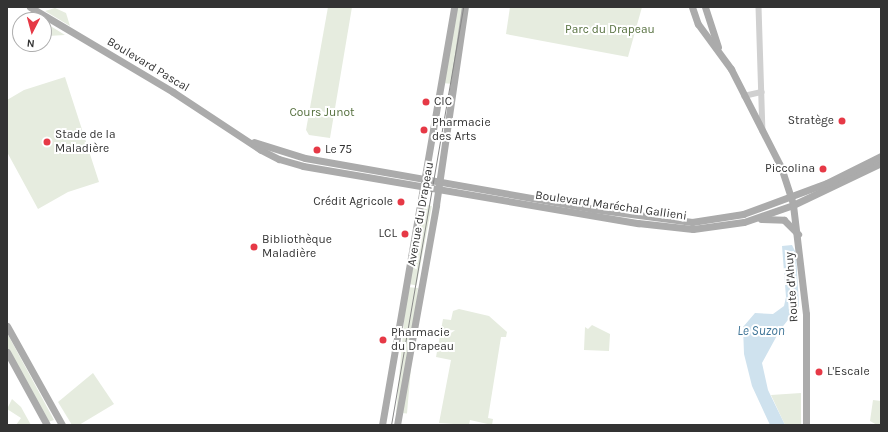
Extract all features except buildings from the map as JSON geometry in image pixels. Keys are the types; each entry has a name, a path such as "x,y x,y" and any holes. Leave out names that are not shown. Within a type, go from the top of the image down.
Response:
{"main road":[{"name":"Boulevard Pascal","path":"30,7 293,164 423,187"},
{"name":"Avenue du Drapeau","path":"382,424 454,7"},
{"name":"Avenue du Drapeau","path":"396,425 438,190 466,7"},
{"path":"692,7 698,24 719,51"},
{"path":"705,7 719,51"},
{"name":"Route d'Ahuy","path":"719,51 781,167 794,205 799,236 806,314 806,425"},
{"path":"264,148 303,158 424,178"},
{"name":"Boulevard Maréchal Gallieni","path":"424,178 685,222 733,217 833,180 881,156"},
{"name":"Boulevard Maréchal Gallieni","path":"423,187 678,228 707,228 744,222 794,205 881,163"},
{"path":"744,222 779,219 787,222 799,236"},
{"path":"7,326 60,422 48,425 7,352"}],"street":[{"path":"759,7 762,132"},
{"path":"744,96 762,92"}],"green space":[{"name":"Cours Junot","path":"328,7 352,7 330,138 309,135 306,130"},
{"path":"456,7 463,7 452,84 443,83"},
{"name":"Parc du Drapeau","path":"510,7 642,7 628,57 506,34"},
{"path":"55,8 66,13 70,26 52,15 52,12 45,11"},
{"path":"52,27 65,35 52,36"},
{"name":"Stade de la Maladière","path":"65,77 99,182 68,192 38,209 7,152 7,100 24,90"},
{"path":"422,204 432,206 416,285 407,284"},
{"path":"407,287 418,288 407,413 396,413"},
{"path":"459,309 489,316 507,332 506,337 501,337 488,418 493,419 492,425 470,420 469,425 439,423 451,360 436,357 443,319 451,320 453,311"},
{"path":"592,325 610,334 609,351 584,350 585,327 588,329"},
{"path":"7,333 54,420 48,422 34,397 7,347"},
{"path":"93,373 114,404 79,425 72,425 58,402"},
{"path":"801,393 801,425 785,425 771,395"},
{"path":"12,399 21,407 31,425 16,425 21,418 7,409"},
{"path":"873,400 881,401 881,424 877,425 870,421"}],"water":[{"name":"Le Suzon","path":"792,245 796,253 799,306 780,330 762,363 768,390 785,425 770,425 752,386 744,354 743,327 755,313 773,314 784,306 786,297 782,246"}],"tram line":[{"path":"391,425 463,7"}],"place":[{"name":"CIC","path":"426,102"},
{"name":"Stratège","path":"842,121"},
{"name":"Pharmacie des Arts","path":"424,130"},
{"name":"Stade de la Maladière","path":"47,142"},
{"name":"Le 75","path":"317,150"},
{"name":"Piccolina","path":"823,169"},
{"name":"Crédit Agricole","path":"401,202"},
{"name":"LCL","path":"405,234"},
{"name":"Bibliothèque Maladière","path":"254,247"},
{"name":"Pharmacie du Drapeau","path":"383,340"},
{"name":"L'Escale","path":"819,372"}]}
